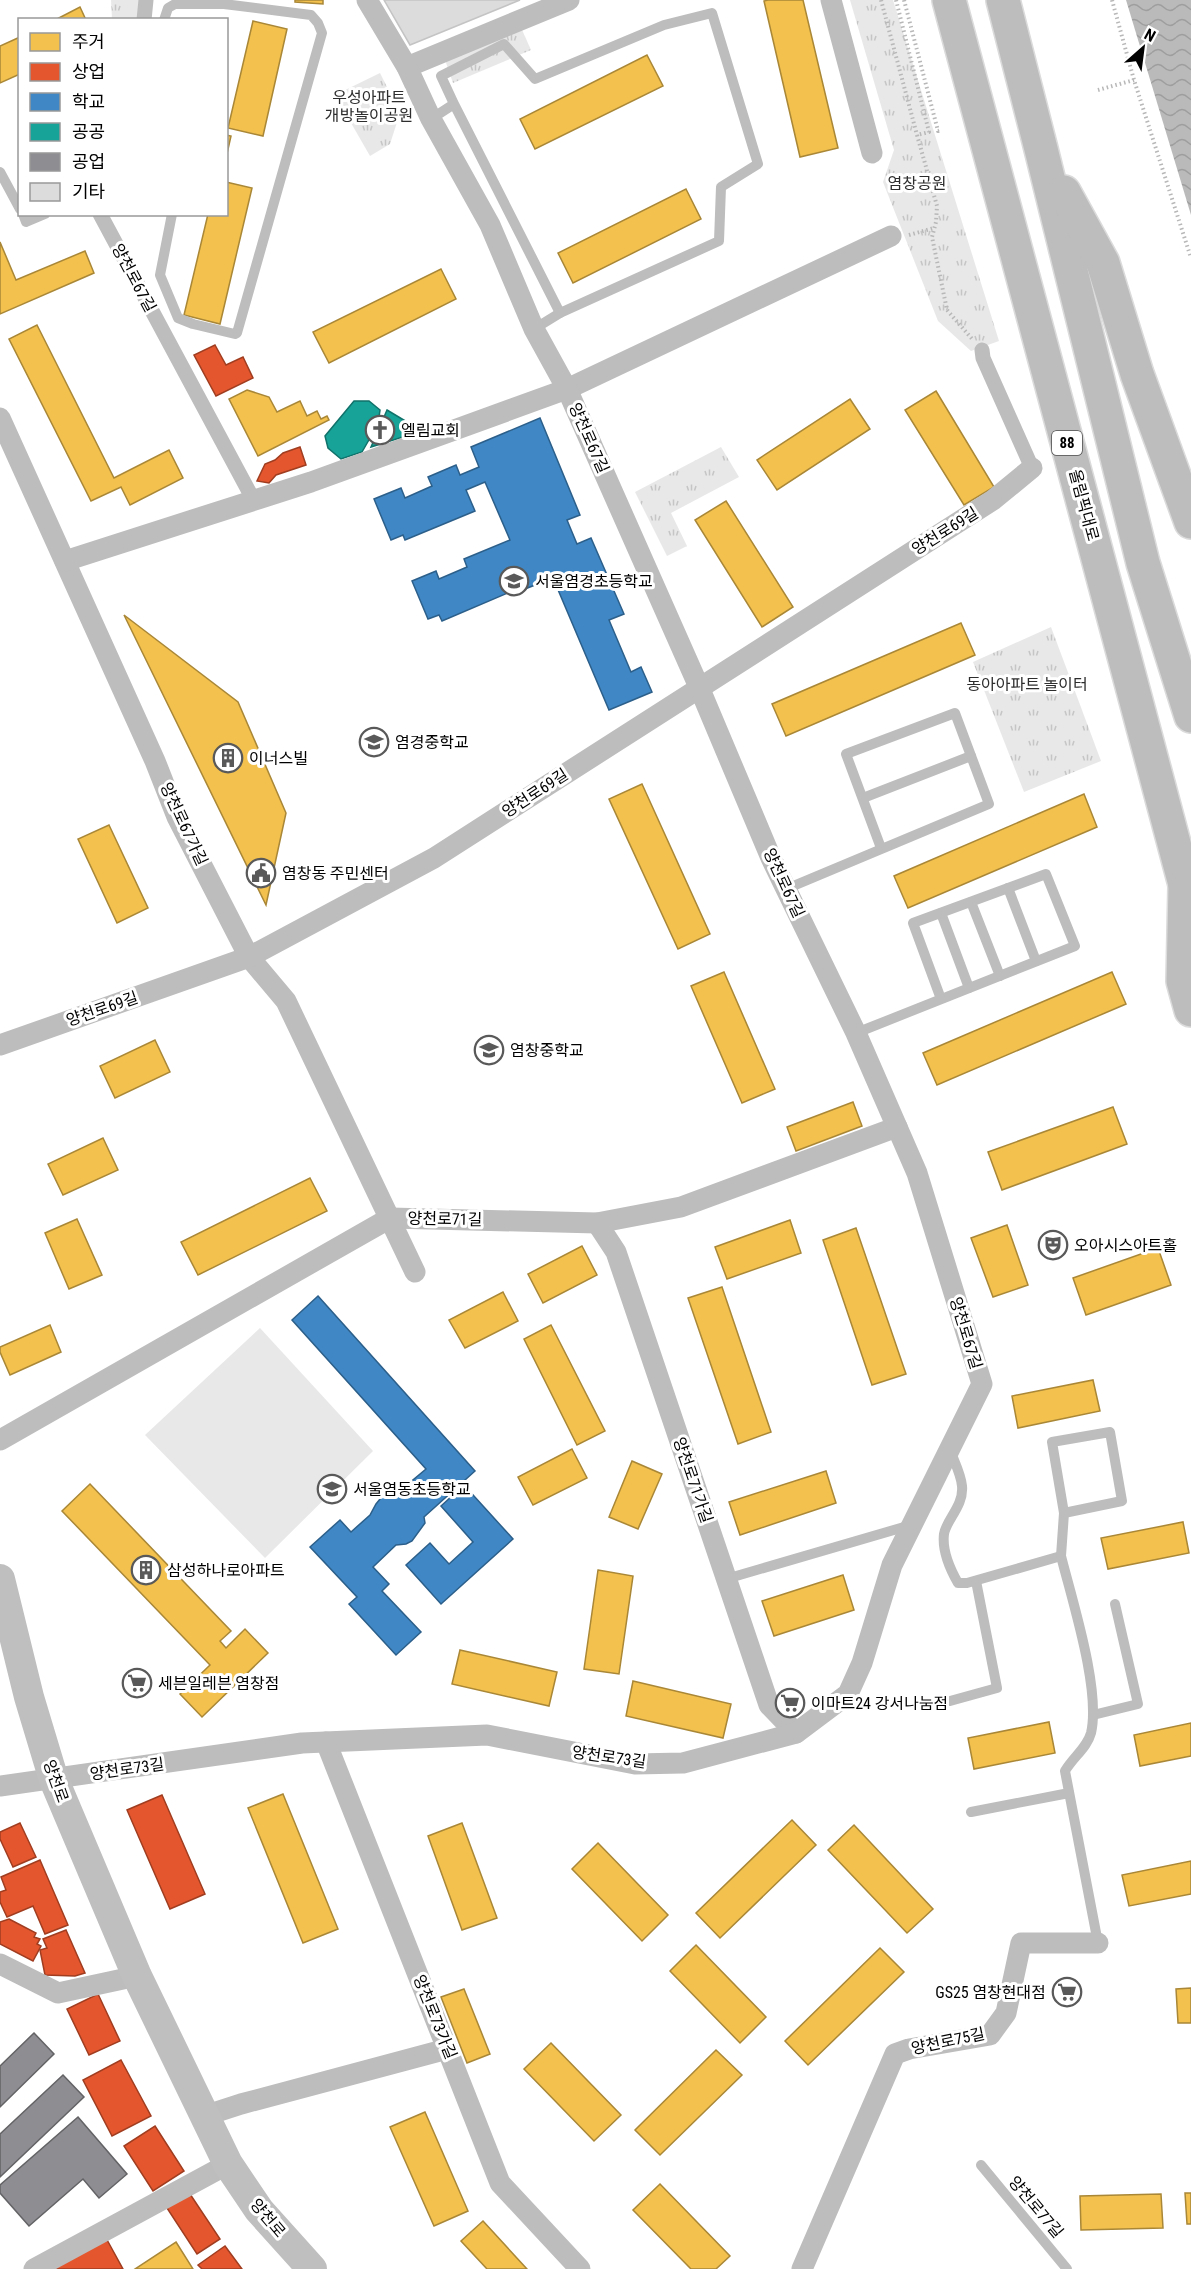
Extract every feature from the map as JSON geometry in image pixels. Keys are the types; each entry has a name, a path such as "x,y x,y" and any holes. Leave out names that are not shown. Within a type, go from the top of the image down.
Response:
{"highway":[{"name":"올림픽대로","path":"949,0 1188,896 1183,981 1191,1010"},
{"path":"1003,0 1143,563 1191,716"},
{"path":"1041,148 1103,263 1137,374 1191,522"}],"main road":[{"name":"양천로","path":"0,1579 54,1780 137,1976 228,2164 259,2210 312,2269"}],"street":[{"path":"144,18 146,0"},
{"name":"양천로67길","path":"367,0 407,67 431,119 490,225 534,329 567,389 699,687 771,858 856,1033 917,1173 982,1384"},
{"path":"407,67 569,0"},
{"path":"831,0 872,153"},
{"name":"양천로67길","path":"101,216 253,499"},
{"name":"양천로67길","path":"65,561 311,482 567,389 900,235"},
{"path":"982,350 983,358 1032,468"},
{"name":"양천로67가길","path":"0,418 155,761 177,817 249,957 286,1001 415,1272"},
{"name":"양천로69길","path":"0,1045 249,957 434,858 993,500 1032,468"},
{"name":"양천로71길","path":"0,1440 390,1218 597,1223 681,1207 897,1127"},
{"name":"양천로71가길","path":"597,1223 616,1252 769,1705 796,1733"},
{"name":"양천로73길","path":"0,1786 302,1743 487,1735 635,1764 683,1762 796,1733 848,1694 862,1663 892,1565 982,1384"},
{"name":"양천로73가길","path":"326,1742 500,2183 580,2269"},
{"name":"양천로75길","path":"802,2269 895,2054 909,2049 990,2035 1006,2013 1021,1943 1098,1943"},
{"path":"0,1964 58,1992 137,1976"},
{"path":"204,2116 447,2049"},
{"path":"34,2269 228,2164"}],"lane":[{"path":"165,18 168,8 175,4 224,2 311,15 318,23 322,33 237,333 192,324 178,318 160,275 172,216"},
{"path":"534,329 560,313 719,241 721,187 758,164 712,13 664,26 535,79 504,44 441,76 453,104 560,313"},
{"path":"431,119 453,104"},
{"path":"0,172 18,205"},
{"path":"23,216 26,222 40,216"},
{"path":"786,889 989,804 955,713 846,754 881,848"},
{"path":"863,798 971,756"},
{"path":"856,1033 1075,946 1046,874 913,923 941,999"},
{"path":"1008,888 1036,961"},
{"path":"971,902 1000,976"},
{"path":"941,913 969,988"},
{"path":"1064,1513 1122,1500 1110,1432 1052,1442 1064,1513 1061,1556 1080,1631 1091,1688 1093,1715 1090,1735 1065,1771 1098,1943"},
{"path":"950,1449 962,1486 957,1510 944,1532 950,1569 958,1583 976,1581 1061,1556"},
{"path":"726,1579 911,1525"},
{"path":"950,1701 997,1688 976,1581"},
{"path":"1093,1715 1138,1704 1115,1604"},
{"path":"971,1812 1069,1793"},
{"name":"양천로77길","path":"981,2165 1067,2269"}],"path":[{"path":"881,0 937,206 932,237 947,310 982,350"},
{"path":"896,0 929,132 917,135"},
{"path":"904,0 938,131 942,130"},
{"path":"1112,0 1134,80 1191,258"},
{"path":"1098,90 1134,80"},
{"path":"900,235 934,228"}],"green space":[{"path":"111,0 139,0 140,18 112,18"},
{"name":"염창공원","path":"850,0 893,0 999,341 971,351 938,321 883,182 894,150"},
{"path":"519,23 531,50 453,83 443,54"},
{"name":"우성아파트 개방놀이공원","path":"380,73 400,113 390,144 370,156 335,95"},
{"path":"721,447 739,477 671,513 687,546 667,556 635,492"},
{"name":"동아아파트 놀이터","path":"1051,627 1101,761 1024,792 973,662"},
{"path":"260,1328 373,1451 265,1558 145,1435"}],"water":[{"path":"1126,0 1191,0 1191,215"}],"building: 주거":[{"path":"295,0 323,0 323,4 295,2"},
{"path":"418,0 497,0 428,26"},
{"path":"803,0 838,148 800,157 764,1"},
{"path":"80,7 85,18 59,18"},
{"path":"253,21 287,29 263,136 228,128"},
{"path":"18,38 18,75 0,83 0,46"},
{"path":"647,55 663,86 535,149 520,119"},
{"path":"228,182 252,188 220,324 184,315 208,216 228,216"},
{"path":"686,189 701,219 573,283 558,253"},
{"path":"0,242 16,280 85,251 94,273 0,314"},
{"path":"441,269 456,299 329,363 313,332"},
{"path":"37,325 114,478 169,450 183,478 130,505 121,487 91,501 9,339"},
{"path":"247,390 269,397 277,412 300,401 307,416 317,411 321,419 327,416 329,420 258,456 229,399"},
{"path":"936,391 994,487 964,505 905,410"},
{"path":"850,399 870,429 777,490 757,460"},
{"path":"726,501 793,607 762,627 695,520"},
{"name":"이너스빌","path":"124,615 238,702 286,813 266,905"},
{"path":"961,623 975,655 786,736 772,704"},
{"path":"642,784 710,934 678,949 609,799"},
{"path":"1084,794 1097,827 908,908 894,876"},
{"path":"109,825 148,908 117,923 78,839"},
{"path":"724,972 775,1089 742,1103 691,986"},
{"path":"1112,972 1126,1004 937,1085 923,1053"},
{"path":"155,1040 170,1072 115,1098 100,1066"},
{"path":"853,1102 862,1126 796,1151 787,1127"},
{"path":"1113,1107 1127,1144 1002,1190 988,1152"},
{"path":"103,1138 118,1170 63,1195 48,1164"},
{"path":"310,1178 327,1211 198,1275 181,1242"},
{"path":"77,1219 102,1275 69,1289 45,1233"},
{"path":"790,1220 801,1253 727,1279 715,1247"},
{"path":"1007,1225 1028,1285 993,1297 971,1238"},
{"path":"856,1228 906,1374 872,1385 823,1240"},
{"path":"582,1246 597,1275 543,1303 528,1274"},
{"path":"1158,1248 1171,1285 1086,1315 1073,1278"},
{"path":"722,1287 771,1432 738,1444 688,1298"},
{"path":"503,1292 518,1321 465,1348 449,1320"},
{"path":"50,1325 61,1352 10,1375 0,1347"},
{"path":"551,1325 605,1431 577,1445 524,1339"},
{"path":"1093,1380 1100,1411 1018,1428 1012,1396"},
{"path":"572,1449 587,1478 533,1505 518,1477"},
{"path":"632,1461 662,1474 638,1529 609,1517"},
{"path":"826,1471 836,1503 740,1535 729,1502"},
{"name":"삼성하나로아파트","path":"90,1484 231,1631 220,1641 226,1648 245,1629 268,1653 202,1717 180,1694 210,1665 62,1511"},
{"path":"1183,1522 1189,1553 1108,1569 1101,1538"},
{"path":"598,1570 633,1576 619,1674 584,1669"},
{"path":"843,1575 854,1610 774,1636 762,1601"},
{"path":"460,1650 557,1672 549,1706 452,1684"},
{"path":"633,1681 731,1704 723,1738 626,1716"},
{"path":"1049,1722 1055,1753 974,1769 968,1738"},
{"path":"1191,1723 1191,1756 1140,1766 1134,1735"},
{"path":"283,1794 338,1929 303,1943 248,1808"},
{"path":"792,1820 816,1845 720,1938 696,1913"},
{"path":"462,1823 497,1918 462,1930 428,1836"},
{"path":"854,1825 933,1909 907,1933 828,1850"},
{"path":"598,1843 668,1915 642,1941 572,1869"},
{"path":"1191,1861 1191,1894 1129,1906 1122,1875"},
{"path":"696,1945 766,2017 740,2043 670,1971"},
{"path":"880,1948 904,1972 808,2065 785,2041"},
{"path":"1191,1988 1191,2023 1178,2023 1176,1989"},
{"path":"464,1989 490,2054 467,2063 441,1997"},
{"path":"551,2043 621,2115 594,2141 524,2069"},
{"path":"716,2050 742,2075 660,2155 635,2130"},
{"path":"425,2112 468,2211 434,2226 390,2127"},
{"path":"660,2184 730,2256 716,2269 691,2269 633,2210"},
{"path":"1185,2193 1191,2193 1191,2224 1187,2224"},
{"path":"1161,2194 1163,2228 1081,2230 1080,2196"},
{"path":"483,2221 527,2269 487,2269 461,2241"},
{"path":"176,2242 193,2269 135,2269"}],"building: 상업":[{"path":"215,345 226,365 243,357 253,378 216,396 194,355"},
{"path":"300,447 306,465 276,475 269,483 257,481 265,464 275,460 283,453"},
{"path":"162,1795 205,1894 170,1909 127,1810"},
{"path":"20,1823 36,1857 13,1867 0,1839 0,1832"},
{"path":"40,1860 68,1925 45,1934 33,1906 7,1917 0,1902 0,1892 6,1890 1,1877"},
{"path":"9,1919 36,1933 34,1937 40,1939 37,1944 41,1946 33,1961 0,1944 0,1922"},
{"path":"66,1930 85,1973 75,1976 45,1975 40,1950 47,1948 43,1939"},
{"path":"98,1994 120,2041 89,2055 67,2009"},
{"path":"121,2060 151,2116 112,2136 83,2080"},
{"path":"155,2126 184,2171 153,2191 124,2146"},
{"path":"188,2191 220,2239 197,2254 165,2205"},
{"path":"106,2238 123,2269 50,2269"},
{"path":"225,2246 242,2269 202,2269 198,2265"}],"building: 학교":[{"path":"540,418 580,515 567,520 577,544 591,538 624,614 609,620 631,672 641,667 652,692 609,710 553,578 512,594 510,592 442,621 439,615 428,619 412,581 436,571 439,579 467,567 464,559 510,540 485,482 466,490 475,511 405,540 403,535 391,540 374,499 401,488 405,498 432,486 428,477 456,465 460,475 479,467 471,447"},
{"path":"318,1296 475,1471 424,1517 425,1523 412,1541 396,1545 373,1567 389,1584 382,1591 421,1632 396,1655 349,1604 357,1597 310,1547 340,1520 351,1532 370,1515 385,1493 408,1484 426,1469 292,1320"},
{"path":"464,1485 513,1539 441,1604 406,1565 430,1543 449,1564 473,1542 441,1506"}],"building: 공공":[{"path":"354,401 369,401 380,410 378,424 362,452 341,459 328,448 325,436"},
{"path":"387,410 412,425 421,427 422,431 371,447"}],"building: 공업":[{"path":"34,2033 54,2054 0,2107 0,2066"},
{"path":"63,2075 84,2097 0,2177 0,2134"},
{"path":"78,2117 127,2174 99,2198 83,2179 29,2226 0,2193 0,2185"}],"building: 기타":[{"path":"384,0 520,0 410,45"}],"place":[{"name":"엘림교회","path":"380,430"},
{"name":"서울염경초등학교","path":"514,581"},
{"name":"염경중학교","path":"374,742"},
{"name":"이너스빌","path":"228,758"},
{"name":"염창동 주민센터","path":"261,873"},
{"name":"염창중학교","path":"489,1050"},
{"name":"오아시스아트홀","path":"1053,1245"},
{"name":"서울염동초등학교","path":"332,1489"},
{"name":"삼성하나로아파트","path":"146,1570"},
{"name":"세븐일레븐 염창점","path":"137,1683"},
{"name":"이마트24 강서나눔점","path":"790,1703"},
{"name":"GS25 염창현대점","path":"1067,1992"}]}
